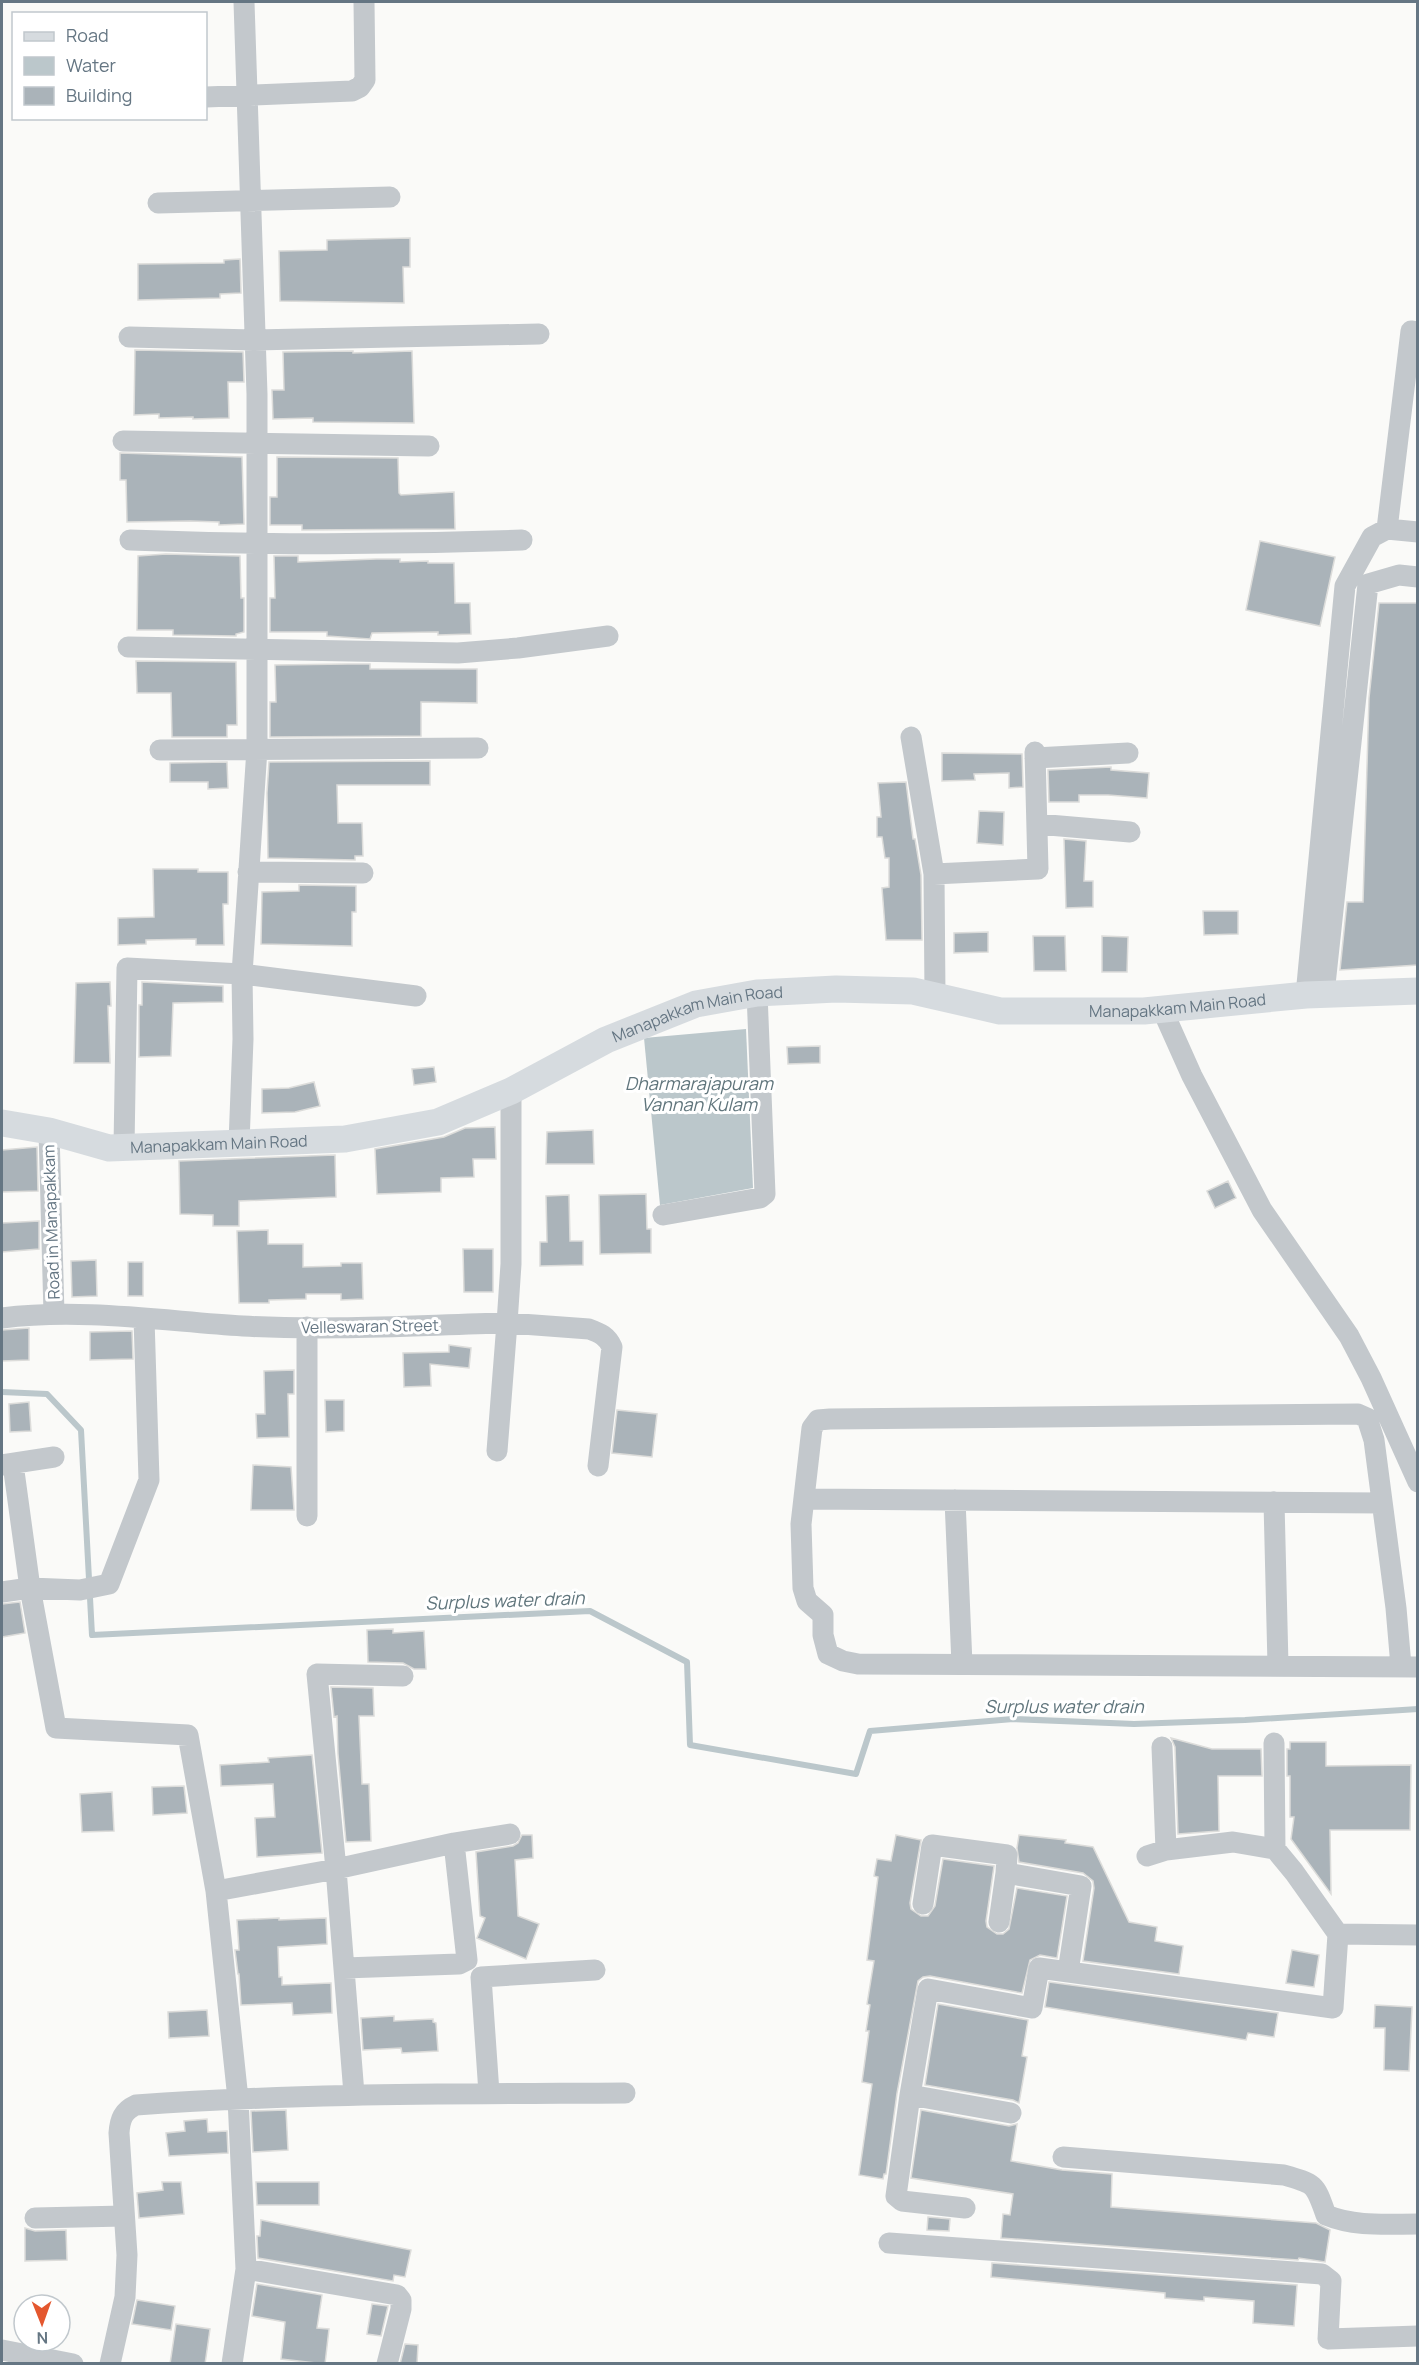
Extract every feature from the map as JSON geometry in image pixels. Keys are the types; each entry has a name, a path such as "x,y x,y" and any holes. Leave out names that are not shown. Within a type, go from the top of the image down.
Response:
{"main road":[{"name":"Manapakkam Main Road","path":"2,1123 49,1131 109,1148 345,1138 438,1122 511,1091 616,1036 696,1004 757,993 836,989 913,991 1000,1011 1162,1009 1315,995 1418,991"}],"street":[{"path":"239,1143 243,1039 242,974 256,749 257,444 244,2"},
{"path":"207,97 352,91 360,87 365,80 364,2"},
{"path":"158,203 390,197"},
{"path":"1387,529 1411,331 1418,332"},
{"path":"129,337 254,340 539,334"},
{"path":"123,441 429,446"},
{"path":"1315,995 1345,586 1372,537 1387,529 1418,532"},
{"path":"130,540 256,544 522,540"},
{"path":"1315,995 1368,584 1399,575 1418,577"},
{"path":"128,647 458,653 608,636"},
{"path":"911,737 934,874 935,996"},
{"path":"160,750 478,748"},
{"path":"934,874 1038,869 1035,755 1128,753"},
{"path":"1037,824 1130,832"},
{"path":"248,872 363,873"},
{"path":"124,1147 127,968 242,974 416,996"},
{"path":"663,1215 760,1198 765,1194 757,993"},
{"path":"1162,1009 1192,1076 1262,1210 1348,1336 1371,1378 1418,1482"},
{"path":"496,1451 511,1264 511,1091"},
{"name":"Road in Manapakkam","path":"49,1131 54,1314"},
{"name":"Velleswaran Street","path":"2,1318 54,1314 243,1326 507,1323 589,1329 609,1339 612,1347 598,1466"},
{"path":"2,1592 30,1588 89,1588 109,1584 149,1480 144,1318"},
{"path":"307,1327 307,1516"},
{"path":"1358,1414 1367,1418 1374,1440 1396,1608 1409,1667 858,1664 843,1661 828,1654 823,1635 823,1615 807,1601 803,1588 801,1524 804,1499 812,1428 818,1420 1358,1414"},
{"path":"54,1457 7,1464 56,1728 188,1735 216,1891 238,2099 246,2269 239,2363"},
{"path":"804,1499 1382,1503"},
{"path":"955,1500 962,1664"},
{"path":"1274,1502 1278,1665"},
{"path":"354,2094 336,1869 316,1674 403,1676"},
{"path":"964,2208 902,2200 896,2196 928,1989 1032,2008 1039,1968 1333,2008 1338,1935 1275,1849 1274,1743"},
{"path":"1162,1747 1157,1853 1233,1842 1275,1849"},
{"path":"216,1891 336,1869 453,1843 510,1834"},
{"path":"344,1968 459,1964 467,1960 453,1843"},
{"path":"923,1904 933,1845 1007,1855 999,1922"},
{"path":"1006,1873 1081,1887 1068,1972"},
{"path":"1338,1935 1418,1935"},
{"path":"489,2093 481,1977 595,1970"},
{"path":"110,2364 125,2297 127,2255 119,2133 123,2115 136,2105 354,2094 625,2093"},
{"path":"910,2096 1011,2114"},
{"path":"1063,2157 1284,2175 1310,2182 1317,2191 1326,2216 1341,2222 1418,2224"},
{"path":"34,2218 124,2216"},
{"path":"889,2243 1322,2274 1331,2280 1328,2338 1418,2336"},
{"path":"246,2269 397,2295 401,2300 401,2309 387,2364"},
{"path":"2,2349 73,2364"}],"water":[{"name":"Dharmarajapuram Vannan Kulam","path":"746,1029 753,1188 660,1205 644,1038"}],"building":[{"path":"410,238 410,267 403,267 404,303 280,301 279,251 327,250 327,240"},
{"path":"240,259 241,293 220,294 220,298 138,300 138,264 224,263 224,260"},
{"path":"135,350 243,352 244,382 228,382 229,418 159,418 159,414 134,415"},
{"path":"353,351 353,353 412,351 414,423 313,422 313,418 273,419 272,390 284,390 283,352"},
{"path":"120,453 242,457 244,524 219,525 219,522 190,521 127,522 126,480 120,480"},
{"path":"277,457 398,458 399,493 401,495 454,492 455,529 302,530 302,525 270,525 270,497 277,497"},
{"path":"1260,541 1335,557 1320,626 1246,610"},
{"path":"166,554 240,556 244,632 236,636 173,635 173,630 137,630 138,556"},
{"path":"274,556 298,556 298,562 400,559 400,562 454,563 455,603 470,603 471,634 372,633 370,639 327,636 327,632 270,632 270,598 275,598"},
{"path":"1379,603 1418,603 1418,965 1340,970 1347,902 1363,902 1369,698"},
{"path":"136,661 236,662 237,725 227,725 227,737 172,737 171,693 137,693"},
{"path":"370,664 370,669 477,669 477,703 421,702 421,736 270,737 270,702 276,702 275,665"},
{"path":"942,753 1022,754 1023,787 1009,788 1009,773 974,774 975,780 942,781"},
{"path":"430,761 430,785 337,785 338,823 362,823 363,856 355,856 355,860 268,858 269,762"},
{"path":"227,762 228,788 208,789 208,782 170,782 170,763"},
{"path":"1111,767 1111,770 1149,773 1147,798 1079,795 1079,802 1049,802 1048,770"},
{"path":"906,782 913,839 915,839 921,875 922,940 886,940 882,888 889,887 889,858 885,858 882,837 877,837 877,817 881,817 878,783"},
{"path":"979,811 1004,812 1003,845 977,843"},
{"path":"1064,839 1086,841 1084,881 1093,881 1093,907 1066,908"},
{"path":"153,869 228,872 228,904 223,904 224,945 196,945 196,939 146,940 146,944 118,945 118,918 154,917"},
{"path":"299,885 356,886 356,912 352,912 352,946 261,944 262,892 299,891"},
{"path":"1203,911 1238,911 1238,934 1204,935"},
{"path":"988,932 988,952 954,953 954,933"},
{"path":"1033,936 1065,936 1066,971 1034,971"},
{"path":"1102,936 1128,937 1127,972 1102,972"},
{"path":"110,982 111,1006 108,1006 110,1063 74,1063 76,983"},
{"path":"142,982 223,986 223,1002 173,1003 171,1056 139,1057 139,1005 142,1005"},
{"path":"820,1046 820,1063 788,1064 787,1047"},
{"path":"434,1067 436,1082 414,1085 412,1069"},
{"path":"314,1082 320,1106 295,1112 262,1113 262,1089 289,1088"},
{"path":"495,1127 496,1159 473,1159 474,1177 441,1178 441,1192 377,1194 375,1149 444,1137 465,1128"},
{"path":"593,1130 594,1164 546,1164 547,1132"},
{"path":"37,1147 38,1191 2,1192 2,1150"},
{"path":"335,1155 336,1197 239,1201 239,1226 213,1226 213,1215 180,1214 179,1161"},
{"path":"1228,1181 1236,1198 1215,1208 1207,1191"},
{"path":"646,1194 647,1229 651,1229 651,1253 600,1254 599,1195"},
{"path":"569,1195 570,1241 583,1241 583,1265 540,1266 540,1242 547,1242 546,1196"},
{"path":"39,1221 39,1249 2,1252 2,1223"},
{"path":"268,1230 268,1244 303,1244 303,1267 362,1263 363,1299 341,1300 341,1294 306,1294 306,1299 239,1303 237,1231"},
{"path":"463,1249 493,1249 493,1292 464,1292"},
{"path":"96,1260 97,1296 72,1297 71,1261"},
{"path":"128,1262 143,1262 143,1296 128,1296"},
{"path":"29,1328 29,1360 2,1361 2,1330"},
{"path":"132,1331 133,1359 90,1360 90,1332"},
{"path":"449,1345 471,1348 469,1368 430,1364 431,1386 404,1387 403,1353 449,1352"},
{"path":"294,1370 294,1394 288,1394 289,1437 257,1438 256,1414 265,1414 264,1371"},
{"path":"325,1400 344,1400 344,1431 326,1432"},
{"path":"29,1402 31,1431 10,1432 9,1404"},
{"path":"617,1410 657,1414 652,1457 612,1453"},
{"path":"253,1465 291,1467 294,1510 251,1510"},
{"path":"20,1602 25,1633 2,1637 2,1604"},
{"path":"393,1629 393,1633 424,1631 426,1669 414,1669 403,1663 368,1662 367,1630"},
{"path":"331,1687 373,1688 374,1716 359,1716 362,1784 369,1784 371,1841 346,1842 337,1716 334,1717"},
{"path":"1171,1738 1212,1749 1261,1749 1262,1776 1218,1776 1219,1831 1178,1834 1175,1747"},
{"path":"1290,1742 1326,1742 1326,1766 1411,1765 1410,1830 1330,1830 1331,1894 1291,1839 1294,1817 1290,1817 1290,1776 1287,1776 1287,1749 1290,1749"},
{"path":"312,1755 322,1853 257,1857 255,1818 275,1817 273,1784 221,1786 220,1765 269,1762 268,1758"},
{"path":"184,1786 187,1813 153,1815 152,1787"},
{"path":"112,1792 114,1831 82,1832 80,1794"},
{"path":"522,1835 532,1835 533,1858 515,1860 518,1916 539,1924 526,1959 477,1938 485,1918 480,1916 476,1852 513,1846 518,1843"},
{"path":"896,1835 921,1840 910,1903 911,1909 921,1916 928,1916 935,1906 943,1859 994,1866 986,1921 987,1927 997,1934 1003,1934 1009,1929 1017,1888 1067,1896 1057,1958 1040,1955 1030,1960 1022,1993 930,1976 918,1981 897,2093 886,2174 883,2179 859,2175 872,2084 862,2082 869,2031 866,2031 870,2005 867,2004 874,1961 867,1960 878,1877 874,1876 877,1859 891,1861"},
{"path":"1019,1835 1066,1840 1065,1843 1093,1847 1129,1922 1157,1927 1155,1941 1183,1946 1179,1974 1083,1961 1094,1888 1093,1881 1083,1873 1019,1862 1017,1848"},
{"path":"279,1918 279,1920 326,1918 327,1944 278,1947 279,1977 282,1977 282,1985 331,1983 332,2013 293,2015 292,2003 241,2005 235,1950 239,1950 237,1920"},
{"path":"1292,1950 1319,1955 1314,1987 1286,1983"},
{"path":"1049,1982 1278,2013 1274,2037 1248,2033 1246,2040 1045,2007"},
{"path":"938,2004 1028,2020 1022,2056 1027,2057 1019,2103 1013,2100 925,2085"},
{"path":"1375,2005 1412,2007 1409,2071 1384,2070 1385,2028 1374,2028"},
{"path":"207,2010 209,2036 169,2038 168,2012"},
{"path":"394,2016 394,2021 433,2019 436,2023 438,2051 402,2053 401,2048 363,2050 361,2018"},
{"path":"286,2110 288,2150 253,2152 251,2111"},
{"path":"921,2110 1009,2126 1017,2124 1011,2161 1062,2170 1112,2174 1111,2207 1316,2223 1330,2230 1325,2262 1299,2258 1298,2260 1001,2238 1003,2214 1010,2215 1013,2194 911,2178"},
{"path":"207,2119 208,2132 227,2131 228,2153 169,2156 166,2133 185,2131 184,2121"},
{"path":"162,2182 181,2182 184,2214 139,2218 137,2193 163,2190"},
{"path":"256,2182 319,2182 319,2205 257,2205"},
{"path":"928,2217 950,2219 949,2231 927,2230"},
{"path":"261,2220 411,2250 405,2277 394,2275 393,2281 258,2258 257,2236 260,2236"},
{"path":"25,2228 35,2231 66,2230 67,2260 25,2261"},
{"path":"992,2263 1297,2285 1294,2326 1253,2323 1254,2301 1204,2297 1204,2301 1165,2298 1165,2293 991,2277"},
{"path":"257,2284 322,2295 317,2328 329,2329 325,2364 281,2359 285,2322 252,2316"},
{"path":"137,2300 175,2306 171,2330 132,2324"},
{"path":"372,2304 388,2306 381,2336 367,2334"},
{"path":"176,2324 210,2329 205,2364 170,2364"},
{"path":"405,2344 418,2345 417,2364 400,2364"}],"waterway":[{"name":"Surplus water drain","path":"2,1392 47,1394 81,1430 92,1635 590,1611 687,1662 690,1745 856,1774 870,1731 1013,1719 1134,1724 1245,1720 1418,1709"}]}
